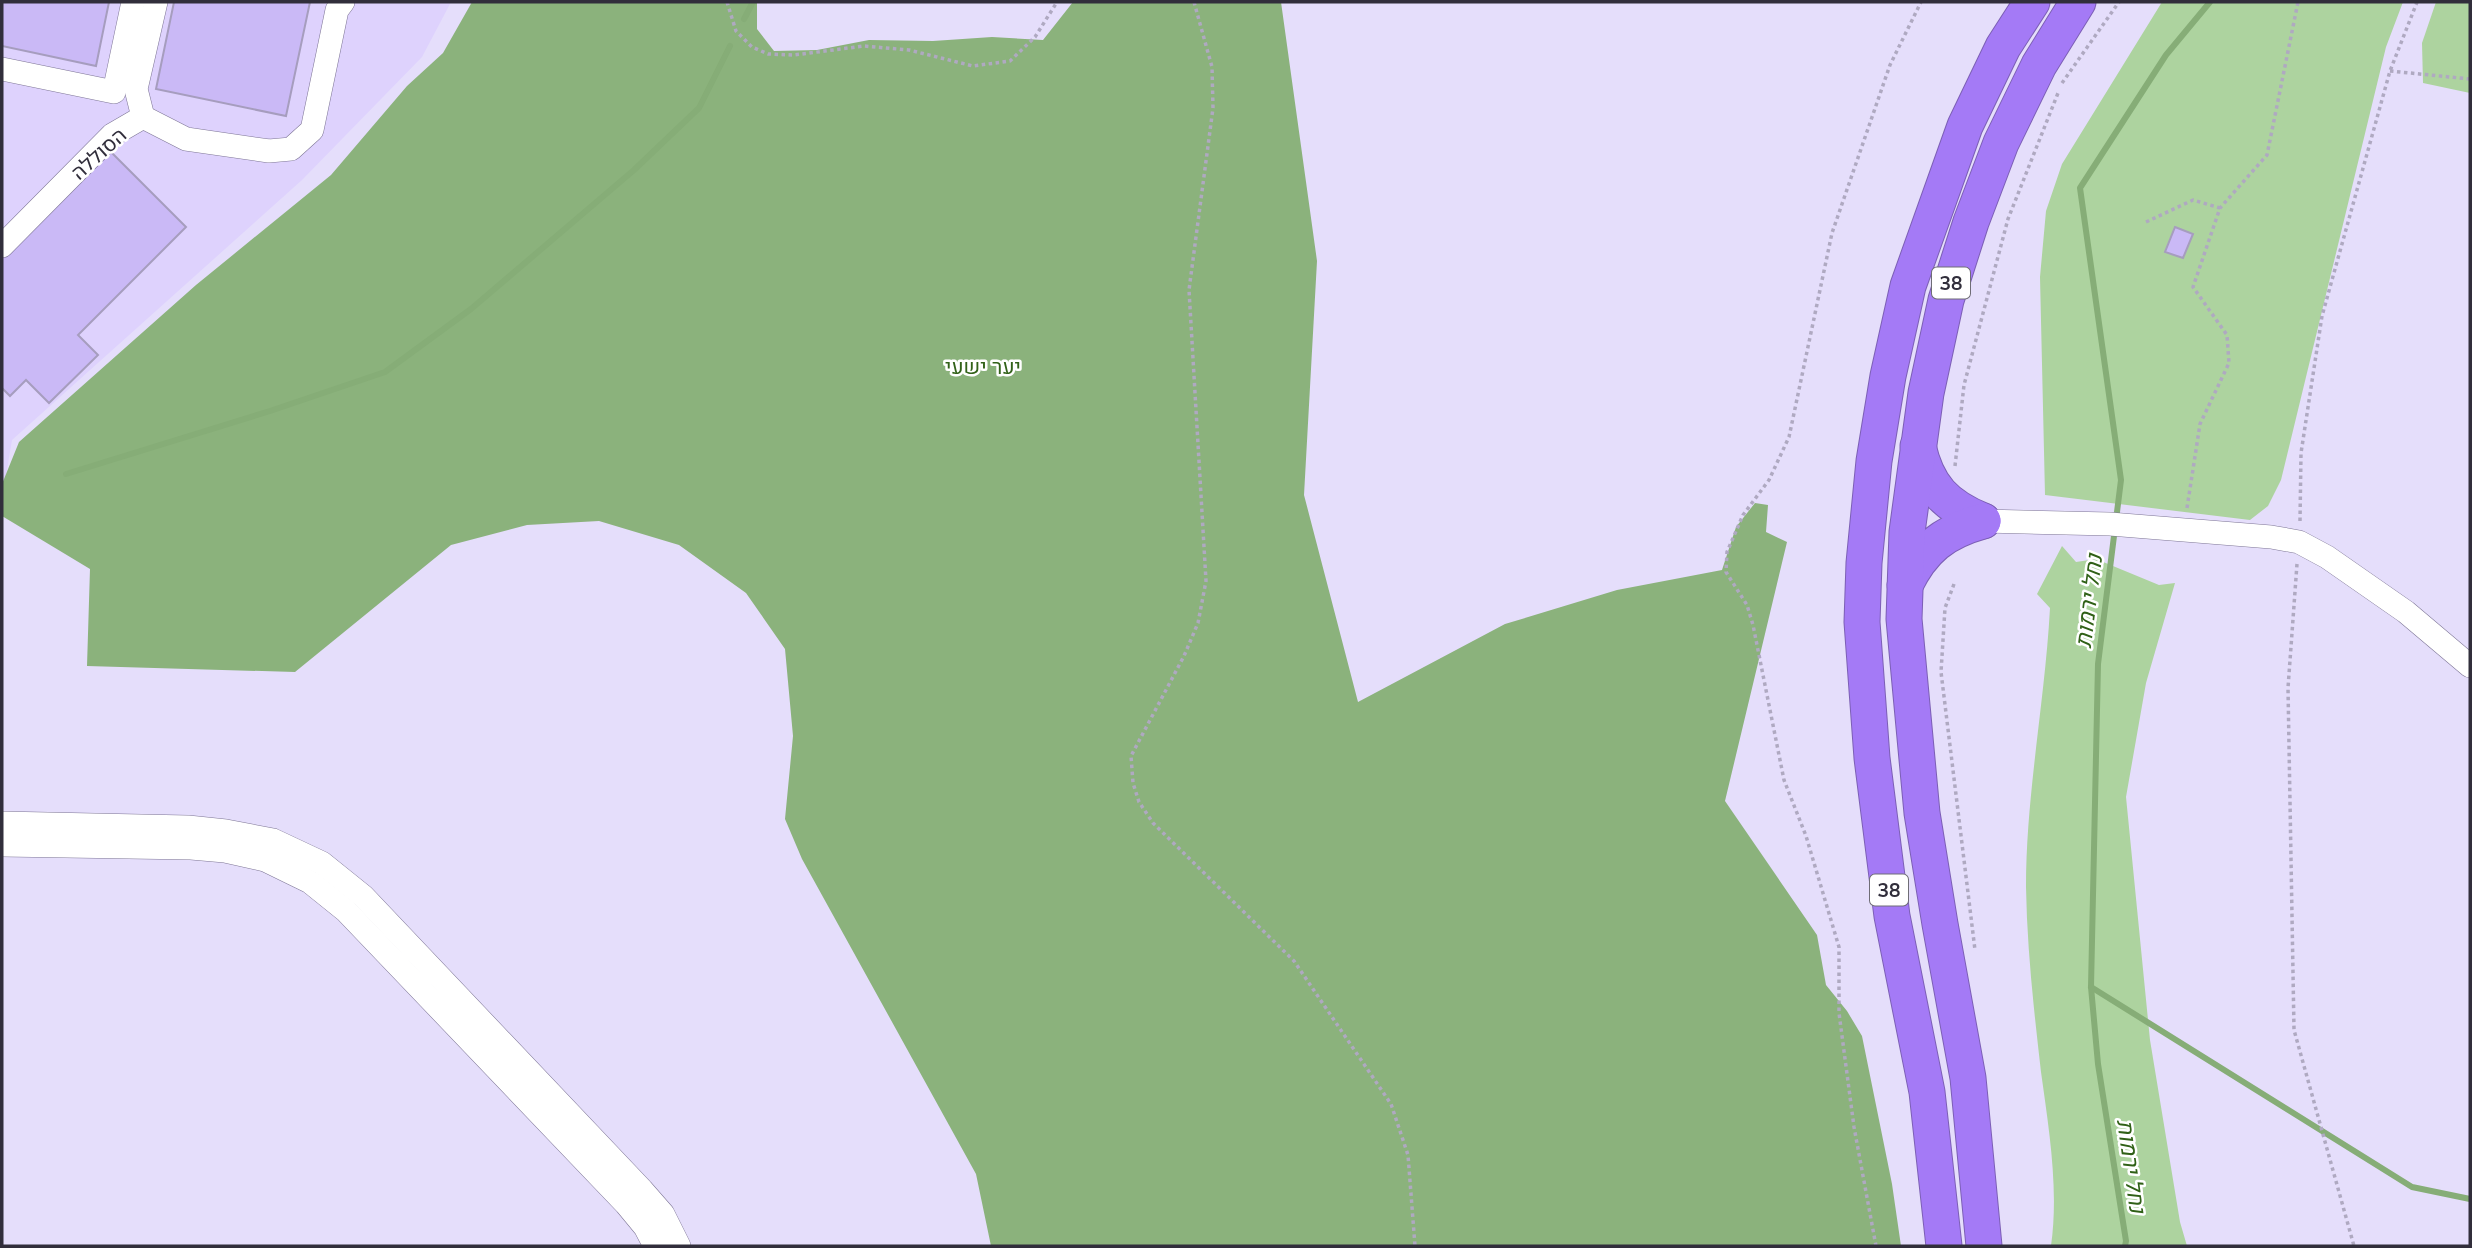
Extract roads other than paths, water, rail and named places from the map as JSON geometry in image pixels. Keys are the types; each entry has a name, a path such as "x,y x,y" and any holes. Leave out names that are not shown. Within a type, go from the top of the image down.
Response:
{"highway":[{"name":"38","path":"1944,1246 1927,1092 1892,916 1872,758 1862,622 1864,563 1880,425 1908,286 1965,126 2003,47 2032,2"},
{"name":"38","path":"1984,1246 1968,1078 1923,813 1908,671 1904,588 1907,532 1926,393 1946,300 1971,222 2001,143 2039,65 2078,2"},
{"path":"1918,446 1924,468 1937,491 1963,513 1983,521"},
{"path":"1904,588 1918,562 1933,545 1966,526 1983,521"}],"street":[{"path":"2,69 114,92 134,2"},
{"name":"הסוללה","path":"2,246 112,135 143,117 136,89 156,2"},
{"path":"143,117 186,138 269,151 291,149 313,130 337,10 343,2"},
{"path":"1983,521 2110,524 2271,537 2299,542 2327,557 2406,612 2470,666"},
{"path":"2,823 188,827 226,831 273,841 322,863 363,896 642,1190 663,1214 679,1246"},
{"path":"2,845 225,851 265,860 310,882 346,911 626,1204 645,1227 655,1246"}],"waterway":[{"path":"744,19 753,2"},
{"name":"נחל ירמות","path":"2125,1246 2098,1064 2091,987 2098,664 2121,480 2080,188 2166,55 2210,2"},
{"path":"66,474 270,411 385,372 471,309 634,170 699,108 730,46"},
{"path":"2091,987 2412,1187 2470,1199"}],"park label":[{"name":"יער ישעי","path":"983,366"}]}
